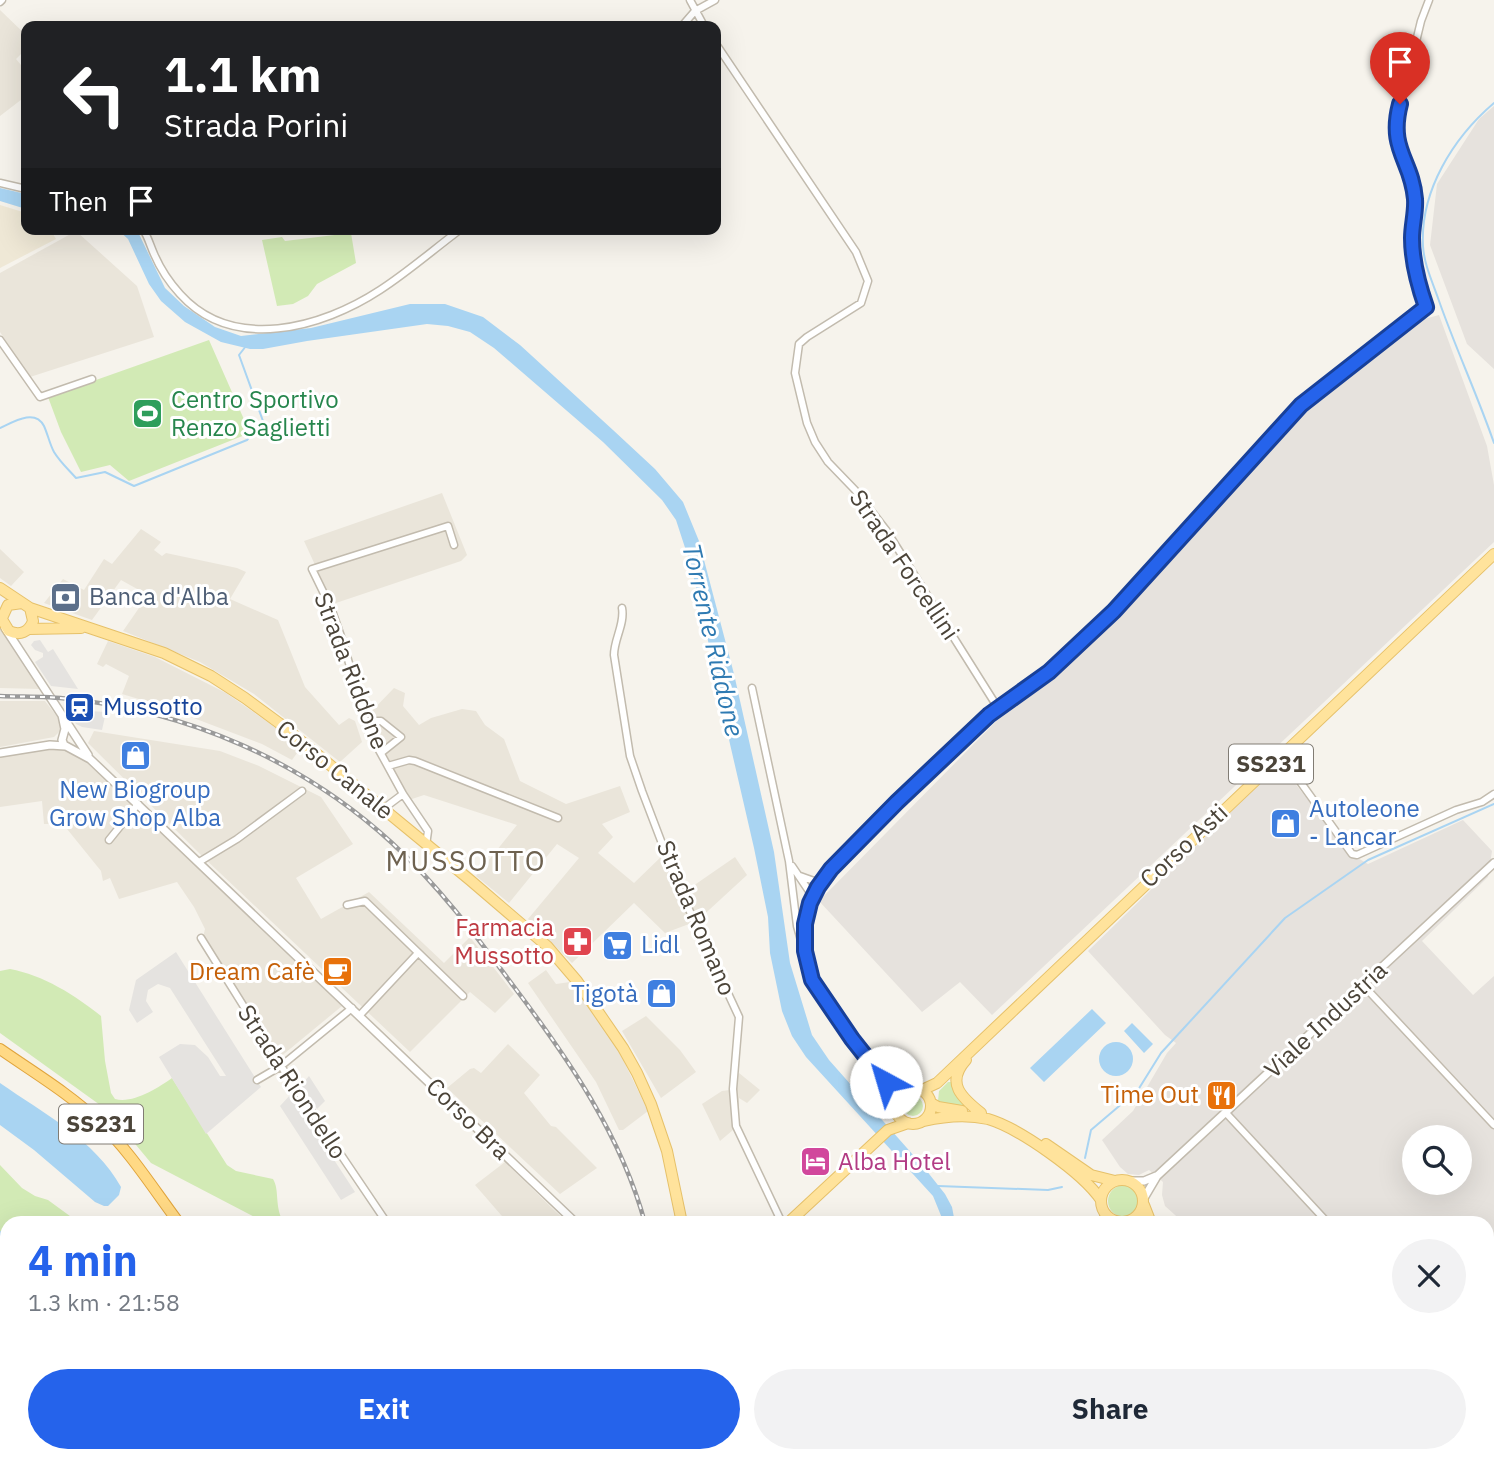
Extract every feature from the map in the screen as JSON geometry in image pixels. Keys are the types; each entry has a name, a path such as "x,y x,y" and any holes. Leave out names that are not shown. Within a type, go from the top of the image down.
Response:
{"highway":[{"name":"SS231","path":"0,1049 100,1123 131,1158 174,1216"}],"main road":[{"name":"Corso Asti","path":"937,1083 1494,554"},
{"name":"Corso Canale","path":"1,589 26,605 164,653 222,683 279,723 547,946 600,1013 623,1048 651,1104 667,1152 680,1216"},
{"path":"8,605 26,605 33,616 26,631 14,633 2,621 8,605"},
{"name":"Corso Canale","path":"26,631 57,627 92,629"},
{"path":"981,1113 960,1093 957,1074 969,1058 1040,992 1049,975"},
{"name":"SS231","path":"905,1089 922,1090 937,1083"},
{"name":"SS231","path":"924,1121 930,1113 937,1083"},
{"path":"887,1130 895,1105 905,1089"},
{"path":"922,1090 938,1107 981,1113 1026,1132 1091,1175 1115,1181 1129,1181 1139,1187 1148,1216"},
{"path":"895,1105 900,1118 908,1123"},
{"path":"795,1216 887,1130 908,1123 964,1116 999,1123 1027,1139 1081,1176 1101,1200"},
{"path":"1103,1216 1101,1200 1105,1188 1115,1181"},
{"path":"1136,1216 1143,1201"}],"street":[{"path":"690,0 701,21"},
{"path":"686,21 695,11 715,0"},
{"path":"805,951 805,924 812,900 825,877 897,802 998,708 1049,672 1114,611 1301,405 1426,307 1418,284 1412,249 1415,211 1413,187 1395,128 1421,21 1429,0"},
{"name":"Strada Forcellini","path":"721,51 830,211 856,252 868,281 861,303 799,344 795,373 807,423 815,442 828,462 855,490 886,530 998,708"},
{"path":"0,183 21,188"},
{"path":"146,235 166,277 190,304 217,321 258,330 317,321 346,309 380,290 453,235"},
{"path":"0,340 40,397 92,379"},
{"name":"Strada Riddone","path":"426,845 428,831 403,794 366,721 331,608 312,569 448,526 454,545"},
{"name":"Strada Romano","path":"622,608 623,615 614,643 614,655 630,756 679,888 739,1017 733,1089 736,1126 779,1216"},
{"path":"57,627 66,620"},
{"name":"Corso Bra","path":"2,621 90,759"},
{"path":"20,649 20,638 26,631"},
{"path":"752,688 789,861 797,926 812,980 852,1039 888,1084 895,1105"},
{"name":"Corso Bra","path":"50,745 63,735 62,715"},
{"path":"366,721 381,721 401,737 381,753"},
{"path":"63,735 75,736 75,744 67,746 63,735"},
{"name":"Corso Bra","path":"0,753 50,745 67,746 90,759 569,1216"},
{"path":"1281,755 1352,853 1357,855 1456,810 1482,802 1494,794"},
{"path":"388,766 415,761 558,818"},
{"path":"199,862 237,839 302,791"},
{"path":"383,809 403,794"},
{"path":"109,840 138,804"},
{"path":"789,861 812,900"},
{"name":"Viale Industria","path":"1143,1201 1157,1176 1494,863"},
{"path":"798,875 814,881 825,877"},
{"path":"794,897 812,900"},
{"path":"347,905 365,901 463,996"},
{"name":"Strada Riondello","path":"201,937 281,1066 382,1216"},
{"path":"360,1015 418,953"},
{"path":"1363,985 1494,1125"},
{"path":"257,1080 281,1066 352,1008"},
{"path":"888,1084 905,1089"},
{"path":"1226,1113 1322,1216"},
{"path":"1129,1181 1144,1181 1157,1176"}],"shaded area":[{"path":"0,10 21,30 21,54 16,59 21,65 21,100 0,116"},
{"path":"1494,106 1494,369 1467,344 1430,245 1437,184 1479,119"},
{"path":"0,205 21,211 21,235 54,235 56,239 0,268"},
{"path":"69,235 80,235 137,286 154,337 30,377 0,332 0,273"},
{"path":"1439,315 1487,446 1494,485 1494,542 992,1015 960,982 922,1012 819,901 1308,405 1413,322"},
{"path":"442,493 467,555 461,561 333,604 304,541"},
{"path":"141,529 161,542 154,550 162,556 166,553 246,572 230,599 278,620 305,687 339,725 349,718 355,721 362,742 340,762 254,694 200,662 123,631 148,595 121,580 92,620 44,603 63,579 84,590 104,559 112,564"},
{"path":"0,549 24,572 11,586 0,578"},
{"path":"0,628 6,637 41,689 0,688"},
{"path":"40,640 48,652 53,649 78,689 51,686 35,662 43,657 43,653 31,645"},
{"path":"108,641 155,657 226,693 272,725 300,749 292,760 262,744 162,706 122,694 129,676 106,664 103,667 97,664"},
{"path":"394,688 405,693 403,706 419,725 431,718 462,709 476,711 485,725 504,739 520,781 566,804 620,786 630,812 602,824 613,837 598,853 634,883 664,854 680,895 735,857 747,875 697,921 665,933 634,903 572,963 528,919 579,858 557,844 509,903 476,876 517,825 424,795 409,800 367,716"},
{"path":"0,701 45,701 59,719 61,730 54,737 0,747"},
{"path":"89,711 106,712 102,730 76,724 69,713 88,715"},
{"path":"94,731 220,751 259,766 321,797 353,844 296,878 321,919 369,892 444,963 470,937 514,994 495,1013 470,992 410,1052 202,856 88,743"},
{"path":"55,746 71,750 93,763 342,1006 279,1058 203,937 205,929 177,882 119,899 110,878 103,881 101,871 63,824 44,824 42,801 0,807 0,755"},
{"path":"1280,764 1349,853 1368,864 1463,820 1492,851 1488,877 1422,941 1473,995 1494,976 1494,1216 1176,1216 1165,1206 1163,1182 1149,1170 1139,1175 1128,1174 1120,1167 1102,1140 1133,1111 1167,1053 1176,1043 1165,1035 1088,951"},
{"path":"176,952 261,1087 206,1134 159,1057 180,1044 195,1045 208,1057 220,1076 226,1076 170,988 158,984 148,990 146,1001 153,1012 137,1023 129,1010 136,980"},
{"path":"546,970 556,984 570,982 612,1037 648,1111 623,1130 619,1130 596,1082 528,983"},
{"path":"646,1016 680,1050 696,1072 661,1098 622,1031"},
{"path":"508,1044 540,1075 524,1093 551,1126 556,1127 597,1168 560,1194 447,1088 470,1069 474,1068 481,1073"},
{"path":"739,1073 760,1090 747,1103 739,1098 739,1110 733,1130 720,1141 702,1104 722,1091 730,1090"},
{"path":"309,1076 325,1101 317,1109 301,1085"},
{"path":"291,1094 355,1192 341,1200 280,1106"},
{"path":"505,1162 561,1216 502,1216 475,1185"}],"green space":[{"path":"351,235 356,263 317,284 308,296 293,304 277,306 262,240 282,237 285,241"},
{"name":"Centro Sportivo Renzo Saglietti","path":"209,340 250,433 129,481 110,465 81,472 61,432 48,397"},
{"path":"10,969 34,976 58,987 101,1016 105,1061 111,1093 115,1099 137,1097 172,1078 227,1165 236,1171 273,1179 281,1216 253,1216 151,1163 107,1110 0,1033 0,971"},
{"path":"948,1082 954,1082 969,1107 952,1107 938,1101 939,1091"},
{"path":"913,1096 920,1099 923,1106 920,1113 913,1116 906,1113 903,1106 906,1099"},
{"path":"0,1165 22,1188 48,1200 70,1216 0,1216"},
{"path":"1124,1185 1135,1190 1138,1207 1127,1216 1113,1212 1108,1201 1113,1190"}],"water":[{"path":"0,188 21,193 21,207 0,201"},
{"name":"Torrente Riddone","path":"124,235 139,235 165,288 184,306 215,327 241,336 311,328 410,304 445,304 483,317 520,345 613,430 655,469 683,502 699,541 734,674 774,852 790,963 812,1035 829,1060 945,1194 954,1216 941,1216 933,1196 806,1057 792,1036 782,1011 770,953 768,917 754,848 691,566 676,520 662,500 603,442 494,348 470,332 427,324 263,349 250,349 221,342 185,322 161,301 149,284"},
{"path":"1092,1009 1106,1023 1044,1082 1030,1068"},
{"path":"1132,1023 1153,1044 1144,1053 1124,1031"},
{"path":"1116,1042 1128,1047 1133,1059 1128,1071 1116,1076 1104,1071 1099,1059 1104,1047"},
{"path":"0,1083 67,1129 97,1155 121,1187 119,1195 108,1206 95,1202 0,1125"}],"waterway":[{"path":"1494,103 1465,132 1442,167 1427,205 1423,246 1431,279 1494,443"},
{"path":"0,428 23,418 35,418 44,426 56,456 76,478 105,472 134,486 247,440 263,421 239,355 246,346"},
{"path":"1085,1158 1091,1130 1138,1090 1161,1053 1285,918 1368,860 1494,804"},
{"path":"938,1186 1048,1190 1062,1187"}],"railway":[{"path":"0,696 60,698 113,705 200,728 283,765 358,814 409,859 442,894 555,1043 608,1129 643,1216"}],"place":[{"name":"Centro Sportivo Renzo Saglietti","path":"148,414"},
{"name":"Banca d'Alba","path":"66,597"},
{"name":"Mussotto","path":"80,707"},
{"name":"New Biogroup Grow Shop Alba","path":"135,756"},
{"name":"Autoleone - Lancar","path":"1286,823"},
{"name":"Farmacia Mussotto","path":"577,942"},
{"name":"Lidl","path":"618,945"},
{"name":"Dream Cafè","path":"338,972"},
{"name":"Tigotà","path":"661,994"},
{"name":"Time Out","path":"1222,1095"},
{"name":"Alba Hotel","path":"815,1162"}],"district":[{"name":"MUSSOTTO","path":"466,861"}],"route":[{"path":"886,1082 852,1039 812,980 805,951 805,924 810,903 818,887 831,869 897,802 989,715 1049,672 1114,611 1301,405 1426,307 1418,284 1412,249 1415,211 1413,187 1396,136 1396,118 1400,104"}]}
